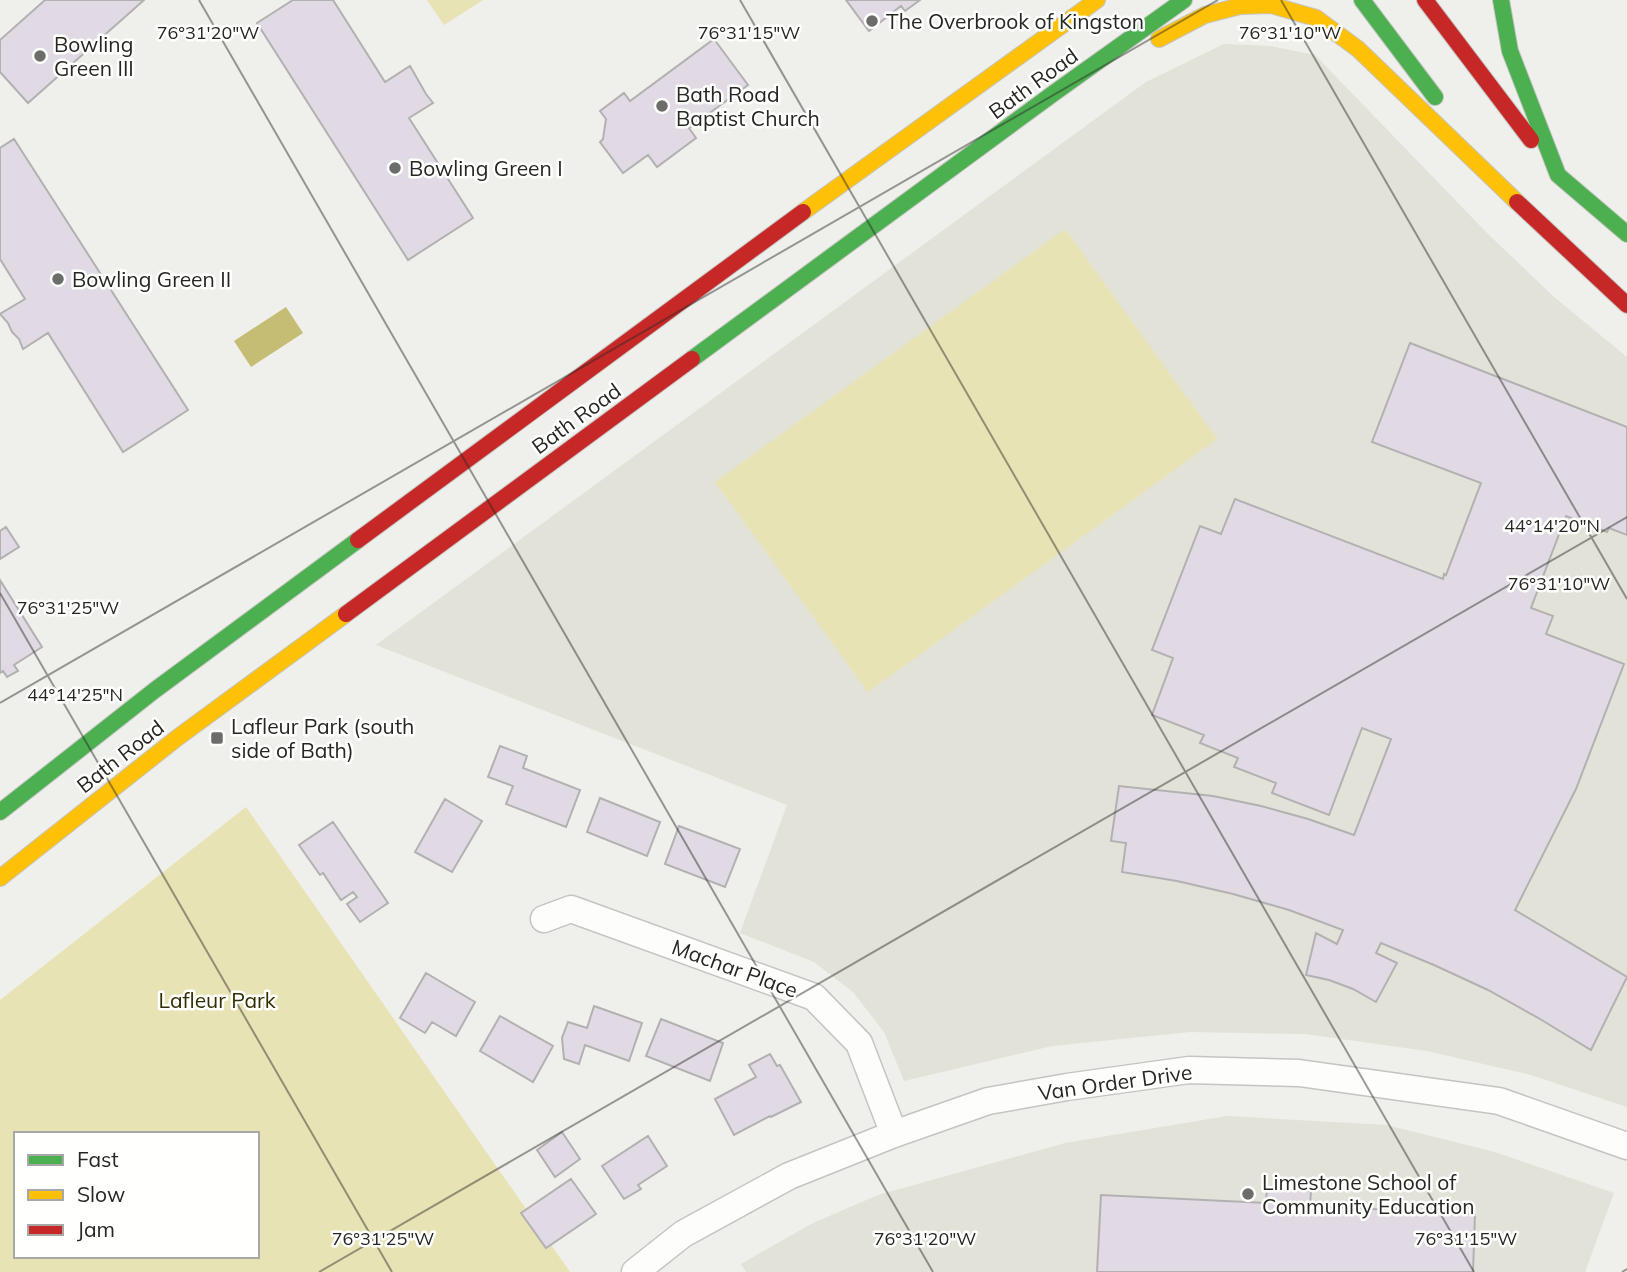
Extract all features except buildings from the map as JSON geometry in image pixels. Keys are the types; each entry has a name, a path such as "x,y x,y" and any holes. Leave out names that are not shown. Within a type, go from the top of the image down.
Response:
{"main road":[{"name":"Bath Road","path":"0,812 155,690 871,162 1097,0"},
{"name":"Bath Road","path":"0,878 188,730 1184,0"},
{"path":"1362,0 1501,186"},
{"path":"1425,0 1558,175 1627,234"},
{"path":"1502,0 1510,51 1558,175"},
{"path":"1054,93 1205,15 1240,6 1271,5 1317,18 1358,49 1627,305"}],"street":[{"name":"Machar Place","path":"544,919 571,909 814,997 859,1043 894,1134"},
{"name":"Van Order Drive","path":"635,1272 683,1234 789,1176 894,1134 988,1101 1189,1070 1299,1073 1499,1101 1627,1146"}],"shaded area":[{"path":"1224,44 1270,46 1315,55 1487,233 1554,297 1627,357 1627,1107 1531,1075 1427,1051 1306,1034 1190,1032 1052,1046 904,1081 884,1032 853,992 814,962 740,933 787,805 376,645 1146,82"},
{"path":"286,307 303,333 251,367 234,341"},
{"name":"Limestone School of Community Education","path":"1227,1116 1386,1125 1495,1152 1614,1193 1585,1272 746,1272 741,1264 811,1224 878,1195 1065,1143"}],"green space":[{"path":"427,0 483,0 444,25"},
{"path":"1065,229 1217,439 868,692 715,482"},
{"name":"Lafleur Park","path":"246,807 570,1272 0,1272 0,1000"}],"traffic: fast":[{"path":"692,359 1184,0"},
{"path":"1362,0 1435,97"},
{"path":"1501,0 1510,51 1558,175 1627,234"},
{"path":"0,812 155,690 358,540"}],"traffic: slow":[{"path":"803,212 1097,0"},
{"path":"1159,39 1205,15 1240,6 1271,5 1316,18 1358,49 1517,202"},
{"path":"0,878 177,738 346,614"}],"traffic: jam":[{"path":"1425,0 1531,140"},
{"path":"1517,202 1627,305"},
{"path":"358,540 803,212"},
{"path":"346,614 692,359"}],"place":[{"name":"The Overbrook of Kingston","path":"872,21"},
{"name":"Bowling Green III","path":"40,56"},
{"name":"Bath Road Baptist Church","path":"662,106"},
{"name":"Bowling Green I","path":"395,168"},
{"name":"Bowling Green II","path":"58,279"},
{"name":"Lafleur Park (south side of Bath)","path":"217,738"},
{"name":"Limestone School of Community Education","path":"1248,1194"}]}
